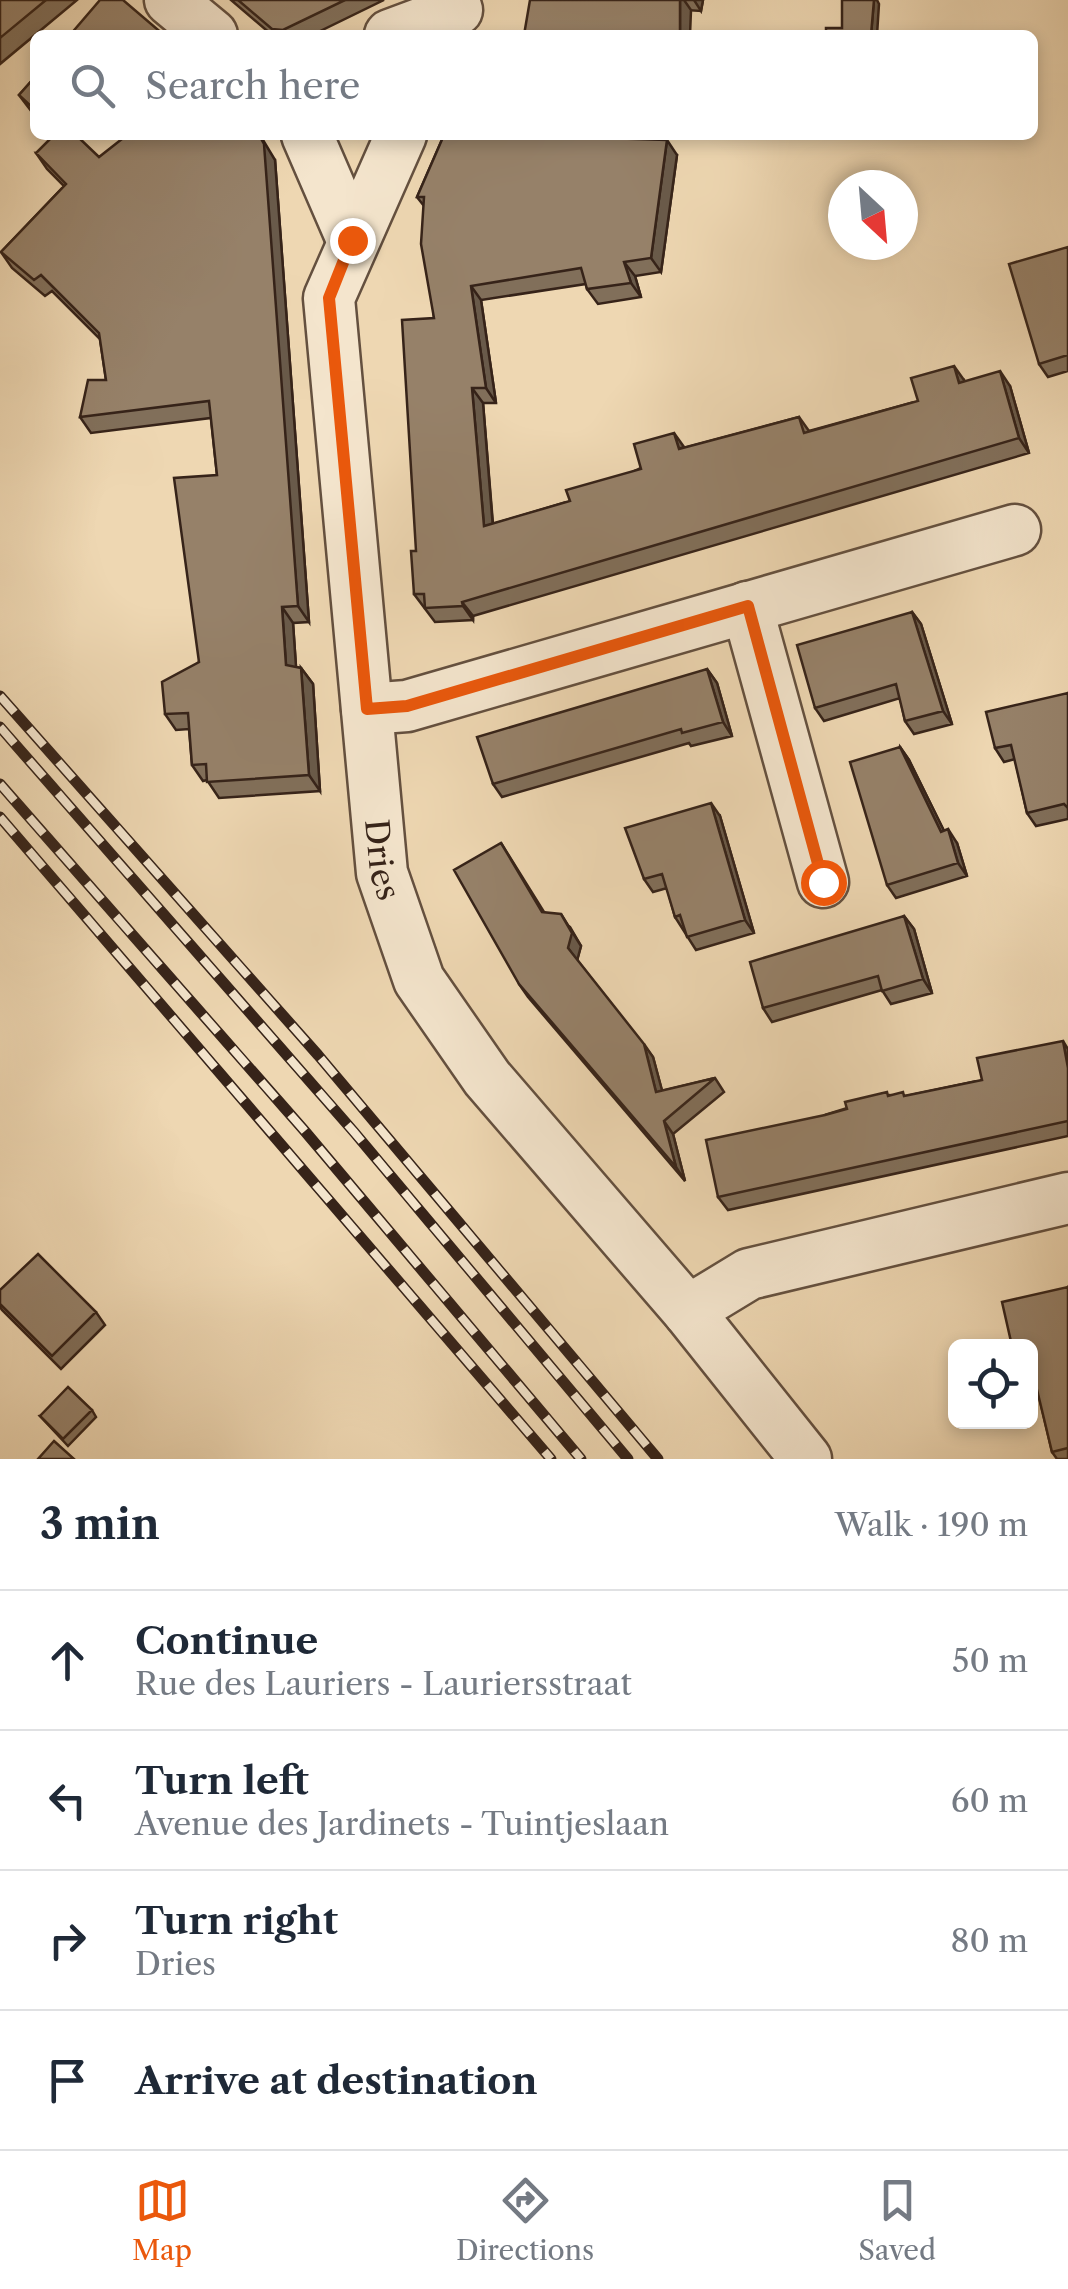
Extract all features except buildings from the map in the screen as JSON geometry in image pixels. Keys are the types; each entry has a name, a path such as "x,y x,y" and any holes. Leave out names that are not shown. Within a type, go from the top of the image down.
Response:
{"street":[{"path":"170,0 206,30"},
{"path":"406,30 456,15"},
{"path":"309,140 352,240"},
{"name":"Dries","path":"399,140 329,298 382,873 420,980 488,1078 688,1311 806,1459"},
{"path":"367,709 407,706 1015,530"},
{"path":"748,606 823,882"},
{"path":"688,1311 749,1274 1068,1198"}],"railway":[{"path":"0,696 318,1055 658,1459"},
{"path":"0,727 354,1132 628,1459"},
{"path":"0,784 303,1129 581,1459"},
{"path":"0,817 551,1459"}],"route":[{"path":"352,240 329,298 367,709 407,706 748,606 823,882"}]}
